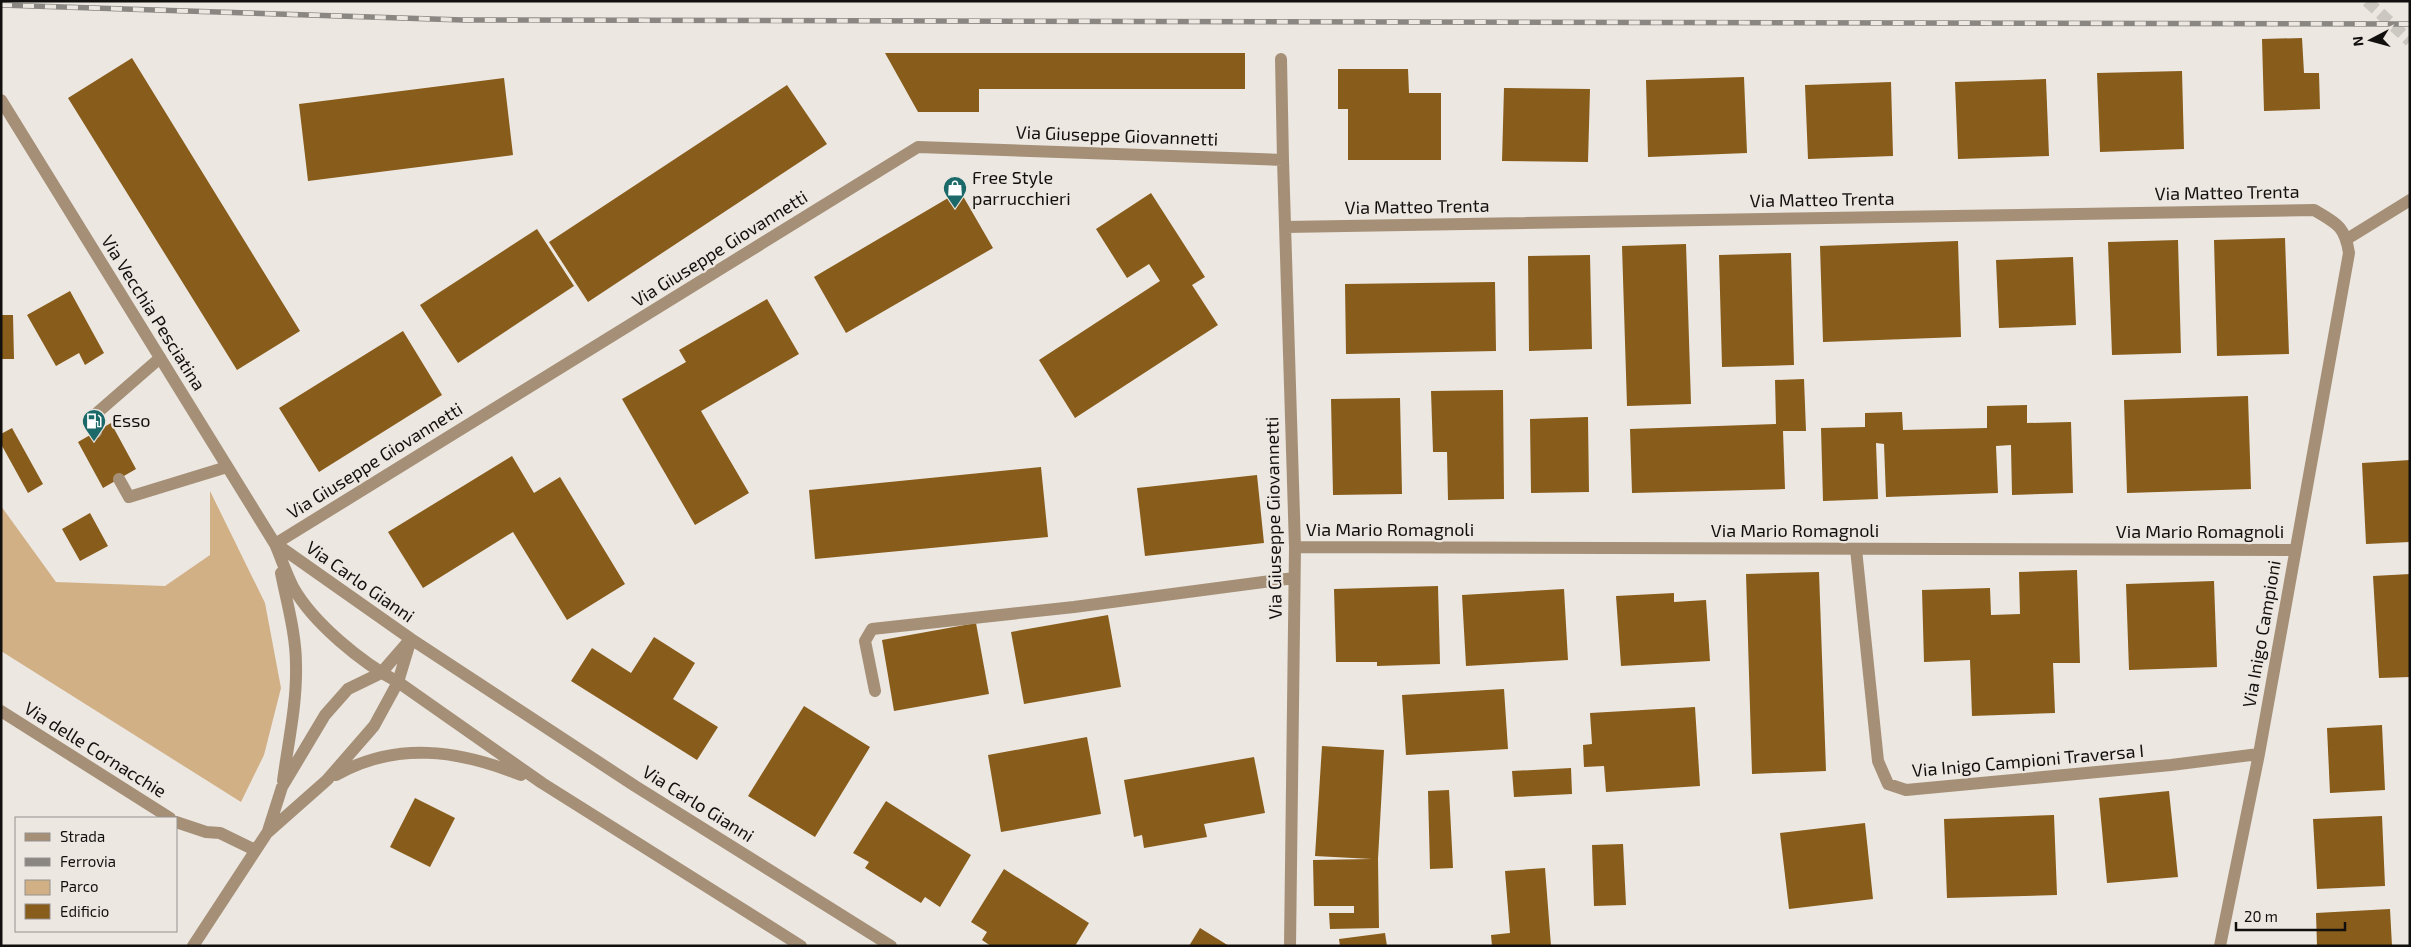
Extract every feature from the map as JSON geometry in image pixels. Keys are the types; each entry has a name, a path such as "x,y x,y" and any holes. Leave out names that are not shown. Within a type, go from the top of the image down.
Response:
{"street":[{"path":"1281,58 1283,160"},
{"name":"Via Vecchia Pesciatina","path":"1,100 275,544"},
{"name":"Via Giuseppe Giovannetti","path":"275,544 918,147 1283,160 1295,548 1290,946"},
{"path":"2347,239 2410,200"},
{"name":"Via Matteo Trenta","path":"1285,227 2314,210 2340,225 2347,239"},
{"name":"Via Inigo Campioni","path":"2220,946 2259,754 2294,550 2349,253 2347,239"},
{"path":"96,432 90,419 160,358"},
{"path":"119,479 129,497 227,467"},
{"path":"193,946 267,833 282,787 295,694 296,664 294,634 275,544"},
{"name":"Via Carlo Gianni","path":"275,544 411,640 635,786 891,946"},
{"name":"Via Carlo Gianni","path":"275,544 293,587 310,611 344,643 381,673 398,682 542,783 802,946"},
{"name":"Via Mario Romagnoli","path":"1295,548 2294,550"},
{"name":"Via Inigo Campioni Traversa I","path":"1856,549 1878,761 1888,784 1906,790 2171,765 2259,754"},
{"path":"876,691 865,641 872,628 1074,607 1294,578"},
{"path":"282,787 325,715 337,701 348,689 381,673 411,640"},
{"path":"267,833 327,780 374,726 398,682 411,640"},
{"name":"Via delle Cornacchie","path":"1,712 168,817"},
{"path":"327,780 349,767 390,755 439,753 477,759 542,783"},
{"path":"178,823 206,832 220,834 256,850"}],"green space":[{"path":"210,491 265,603 281,688 264,755 241,802 1,651 1,506 56,582 165,586 210,555"}],"building":[{"path":"2302,38 2304,73 2319,73 2320,109 2264,111 2262,39"},
{"path":"885,53 1245,53 1245,89 979,89 979,112 918,112"},
{"path":"132,58 300,331 237,370 68,98"},
{"path":"1338,69 1408,69 1409,93 1441,93 1441,160 1348,160 1348,109 1338,109"},
{"path":"2182,71 2184,149 2100,152 2097,73"},
{"path":"1744,77 1747,153 1648,157 1646,80"},
{"path":"504,78 513,155 308,181 299,104"},
{"path":"2046,79 2049,156 1958,159 1955,82"},
{"path":"1891,82 1893,156 1808,159 1805,85"},
{"path":"787,85 827,144 588,302 549,242"},
{"path":"1504,88 1590,89 1588,162 1502,161"},
{"path":"960,191 993,248 846,333 814,277"},
{"path":"1151,193 1205,277 1192,285 1218,325 1075,418 1039,360 1160,281 1149,264 1127,278 1096,229"},
{"path":"537,229 574,286 458,363 420,305"},
{"path":"2285,238 2289,354 2217,356 2214,240"},
{"path":"2178,240 2181,353 2112,355 2108,242"},
{"path":"1958,241 1961,337 1823,342 1820,246"},
{"path":"1686,244 1691,404 1627,406 1622,246"},
{"path":"1791,253 1794,365 1722,367 1719,255"},
{"path":"1590,255 1592,349 1529,351 1528,256"},
{"path":"2073,257 2076,325 1999,328 1996,260"},
{"path":"1495,282 1496,351 1346,354 1345,284"},
{"path":"70,291 104,353 85,365 79,353 56,366 27,315"},
{"path":"767,299 799,354 701,411 749,493 695,525 622,399 686,362 679,350"},
{"path":"1,315 13,315 14,359 1,359"},
{"path":"403,331 442,395 319,472 279,408"},
{"path":"1804,379 1806,431 1783,431 1785,489 1632,493 1630,429 1776,424 1775,380"},
{"path":"1503,390 1504,499 1448,500 1447,452 1433,452 1431,391"},
{"path":"2248,396 2251,489 2127,493 2124,400"},
{"path":"1400,398 1402,494 1333,495 1331,399"},
{"path":"2027,405 2027,423 2071,422 2073,493 2012,495 2011,445 1996,446 1998,493 1886,497 1884,444 1876,443 1878,499 1823,501 1821,428 1865,427 1865,413 1902,412 1903,430 1987,428 1987,406"},
{"path":"1588,417 1589,492 1531,493 1530,419"},
{"path":"111,423 136,469 103,488 78,442"},
{"path":"12,428 43,484 28,493 1,444 1,434"},
{"path":"512,456 534,493 560,477 625,584 567,620 513,532 423,588 388,532"},
{"path":"2410,460 2410,542 2366,544 2362,463"},
{"path":"1041,467 1048,537 815,559 809,490"},
{"path":"1257,475 1264,543 1145,556 1137,488"},
{"path":"90,513 108,546 80,561 62,529"},
{"path":"2077,570 2080,663 2053,663 2055,713 1972,716 1970,660 1924,662 1922,590 1990,588 1991,615 2020,614 2019,572"},
{"path":"1819,572 1826,771 1752,774 1746,574"},
{"path":"2410,574 2410,677 2379,678 2373,576"},
{"path":"2214,581 2217,667 2129,670 2126,584"},
{"path":"1438,586 1440,664 1377,666 1377,662 1336,662 1334,589"},
{"path":"1564,589 1568,660 1466,666 1462,595"},
{"path":"1674,593 1674,602 1706,600 1710,661 1621,666 1616,596"},
{"path":"1108,615 1121,687 1024,704 1011,632"},
{"path":"976,623 989,694 894,711 882,640"},
{"path":"654,637 695,663 673,699 718,727 697,760 571,681 592,648 631,673"},
{"path":"1504,689 1508,749 1406,755 1402,695"},
{"path":"804,706 870,747 815,837 748,796"},
{"path":"1695,707 1700,786 1606,792 1604,766 1584,767 1583,745 1592,744 1590,713"},
{"path":"2382,725 2385,790 2330,793 2327,728"},
{"path":"1087,737 1101,814 1001,832 988,755"},
{"path":"1322,746 1384,750 1378,859 1379,928 1330,929 1329,913 1354,913 1354,906 1314,906 1313,860 1372,859 1315,856"},
{"path":"1254,757 1265,813 1204,824 1207,837 1144,848 1142,835 1134,837 1124,780"},
{"path":"1571,768 1572,794 1514,797 1512,771"},
{"path":"1449,790 1453,868 1430,869 1428,791"},
{"path":"2169,791 2178,877 2107,883 2099,798"},
{"path":"415,798 455,818 430,867 390,847"},
{"path":"886,801 971,855 940,907 925,897 921,903 865,868 869,862 853,853"},
{"path":"2054,815 2057,895 1947,898 1944,819"},
{"path":"2382,816 2385,886 2317,889 2313,819"},
{"path":"1865,823 1873,899 1789,909 1780,833"},
{"path":"1623,844 1626,905 1594,906 1592,845"},
{"path":"1545,868 1551,946 1492,946 1491,935 1510,933 1505,871"},
{"path":"1004,869 1089,923 1075,946 991,946 982,940 987,932 971,922"},
{"path":"2390,909 2392,946 2317,946 2316,913"},
{"path":"1200,928 1229,946 1189,946"},
{"path":"1385,933 1387,946 1340,946 1339,939"}],"tunnel":[{"path":"2367,1 2410,41"}],"railway":[{"path":"1,5 463,20 2410,24"}],"place":[{"name":"Free Style parrucchieri","path":"955,209"},
{"name":"Esso","path":"94,442"}]}
